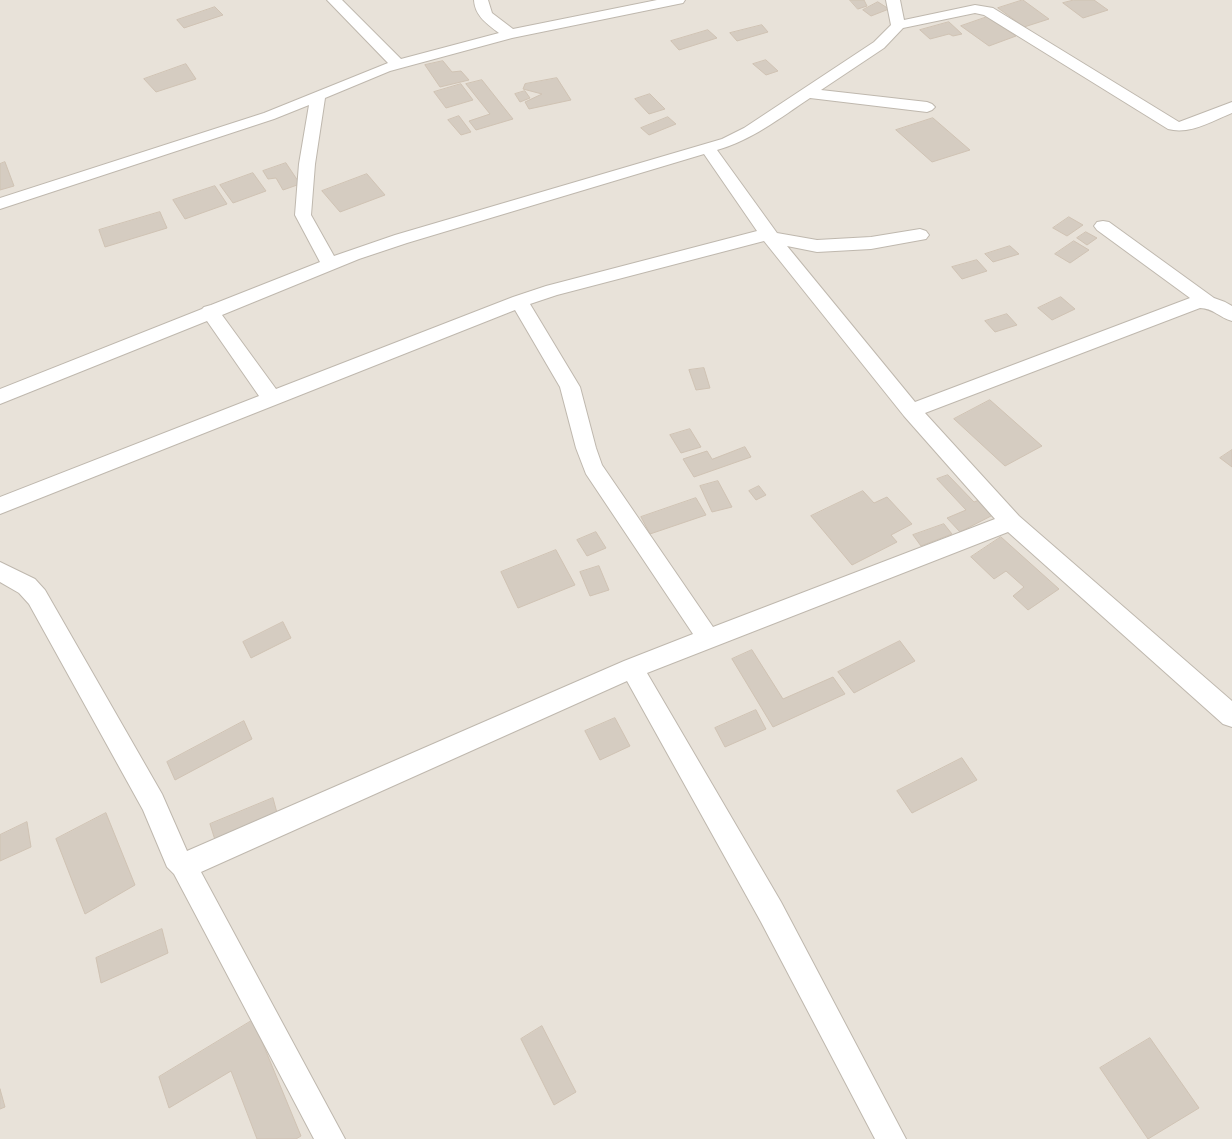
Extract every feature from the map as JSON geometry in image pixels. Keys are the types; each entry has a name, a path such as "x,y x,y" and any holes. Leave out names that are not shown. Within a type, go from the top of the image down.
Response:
{"street":[{"path":"334,0 398,65"},
{"path":"482,0 481,6 487,17 510,34"},
{"path":"0,204 269,116 385,68 510,34 678,0"},
{"path":"893,0 898,26"},
{"path":"5,392 330,264 401,239 728,142 750,131 879,45 898,26 975,9 988,10 1174,126 1186,126 1232,107"},
{"path":"806,93 927,106"},
{"path":"318,96 308,164 303,215 330,264"},
{"path":"708,149 769,236 910,411 1011,522 1232,716"},
{"path":"1103,226 1208,302 1220,306 1232,315"},
{"path":"0,506 519,301 552,290 769,236 817,246 871,243 920,235"},
{"path":"519,301 570,387 575,400 588,456 593,468 708,638"},
{"path":"910,411 1198,302 1208,302"},
{"path":"210,312 272,399"},
{"path":"182,865 208,855 632,668 1011,522"},
{"path":"0,571 27,586 37,597 153,803 176,858 182,865 330,1139"},
{"path":"632,668 771,912 891,1139"}],"shaded area":[{"path":"0,0 1232,0 1232,1139 0,1139"}],"building":[{"path":"850,0 864,0 867,6 858,9"},
{"path":"1023,0 1049,19 1024,27 998,8"},
{"path":"1074,0 1094,0 1108,10 1083,18 1063,3"},
{"path":"878,2 889,9 871,16 863,10"},
{"path":"215,7 223,15 184,28 177,20"},
{"path":"987,17 1016,36 989,46 961,26"},
{"path":"949,22 962,34 953,36 949,34 930,39 920,30"},
{"path":"762,25 768,32 737,41 730,33"},
{"path":"708,30 717,38 679,50 671,41"},
{"path":"766,60 778,71 766,75 753,64"},
{"path":"443,61 452,72 461,71 469,80 440,87 425,65"},
{"path":"186,64 196,79 156,92 144,79"},
{"path":"557,78 571,100 529,109 525,102 542,94 523,89 525,84"},
{"path":"482,80 513,119 476,130 469,121 490,114 466,84"},
{"path":"461,84 473,100 446,108 434,92"},
{"path":"525,91 530,98 520,102 515,94"},
{"path":"650,94 665,109 649,114 635,99"},
{"path":"459,116 471,132 461,135 448,120"},
{"path":"668,117 676,124 649,135 641,128"},
{"path":"933,118 970,150 932,162 896,130"},
{"path":"5,162 14,186 0,190 0,164"},
{"path":"286,163 300,184 283,190 276,178 268,179 263,171"},
{"path":"253,173 266,191 233,203 220,185"},
{"path":"367,174 385,195 340,212 322,191"},
{"path":"215,186 227,204 185,219 173,200"},
{"path":"160,212 167,228 105,247 99,230"},
{"path":"1069,217 1083,225 1067,236 1053,228"},
{"path":"1086,232 1097,238 1087,245 1077,238"},
{"path":"1074,241 1089,250 1070,263 1055,254"},
{"path":"1010,246 1019,254 993,262 985,254"},
{"path":"977,260 987,271 962,279 952,267"},
{"path":"1061,297 1075,309 1052,320 1038,308"},
{"path":"1007,314 1017,325 995,332 985,321"},
{"path":"704,368 710,388 696,390 689,370"},
{"path":"990,400 1042,446 1005,466 954,419"},
{"path":"690,429 701,447 681,453 670,435"},
{"path":"745,447 751,457 694,477 683,459 707,451 712,459"},
{"path":"1232,450 1232,467 1220,458"},
{"path":"948,475 974,502 979,500 993,515 960,532 947,518 966,510 937,479"},
{"path":"718,481 732,507 712,512 700,486"},
{"path":"759,486 766,495 756,500 749,491"},
{"path":"863,491 874,503 887,497 912,524 891,535 897,542 852,565 811,516"},
{"path":"696,498 706,515 650,534 641,517"},
{"path":"944,524 952,534 921,546 913,535"},
{"path":"596,532 606,548 587,556 577,540"},
{"path":"1001,537 1059,589 1028,610 1013,596 1024,587 1006,571 994,579 971,557"},
{"path":"556,550 575,585 518,608 501,572"},
{"path":"599,566 609,590 590,596 580,572"},
{"path":"283,622 291,638 251,658 243,642"},
{"path":"900,641 915,661 854,693 838,672"},
{"path":"752,650 783,699 833,677 845,694 773,727 732,659"},
{"path":"756,710 766,729 725,747 715,728"},
{"path":"615,718 630,746 600,760 585,731"},
{"path":"244,721 252,739 175,780 167,762"},
{"path":"962,758 977,780 912,813 897,791"},
{"path":"273,798 277,813 215,840 210,824"},
{"path":"106,813 135,885 85,914 56,839"},
{"path":"27,822 31,847 0,861 0,835"},
{"path":"162,929 168,953 101,983 96,958"},
{"path":"253,1020 301,1136 296,1139 257,1139 231,1071 169,1108 159,1077"},
{"path":"542,1026 576,1092 554,1105 521,1039"},
{"path":"1150,1038 1199,1108 1148,1139 1100,1068"},
{"path":"0,1089 5,1107 0,1109"}]}
